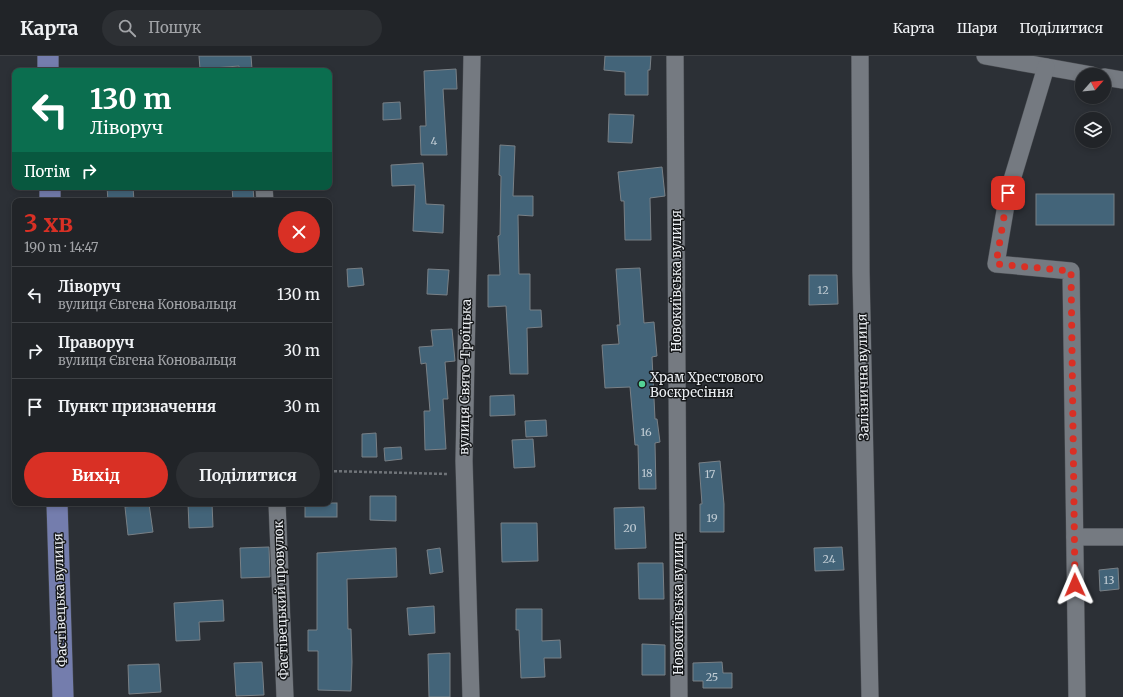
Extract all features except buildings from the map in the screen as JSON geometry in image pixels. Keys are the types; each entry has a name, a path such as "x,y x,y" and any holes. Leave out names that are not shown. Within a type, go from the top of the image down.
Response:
{"main road":[{"path":"48,56 48,68"},
{"name":"Фастівецька вулиця","path":"57,506 62,697"}],"street":[{"name":"вулиця Свято-Троїцька","path":"471,697 464,474 472,56"},
{"name":"Новокиївська вулиця","path":"675,56 679,697"},
{"name":"Залізнична вулиця","path":"860,56 861,280 870,697"},
{"path":"985,56 1075,72"},
{"path":"1046,67 1008,193 996,264 1071,271 1077,697"},
{"path":"1111,78 1123,80"},
{"name":"Фастівецький провулок","path":"278,506 285,697"},
{"path":"1075,537 1123,537"}],"path":[{"path":"332,471 464,474"}],"place":[{"name":"Храм Хрестового Воскресіння","path":"642,384"}],"route":[{"path":"1008,193 996,264 1071,271 1075,585"}]}
